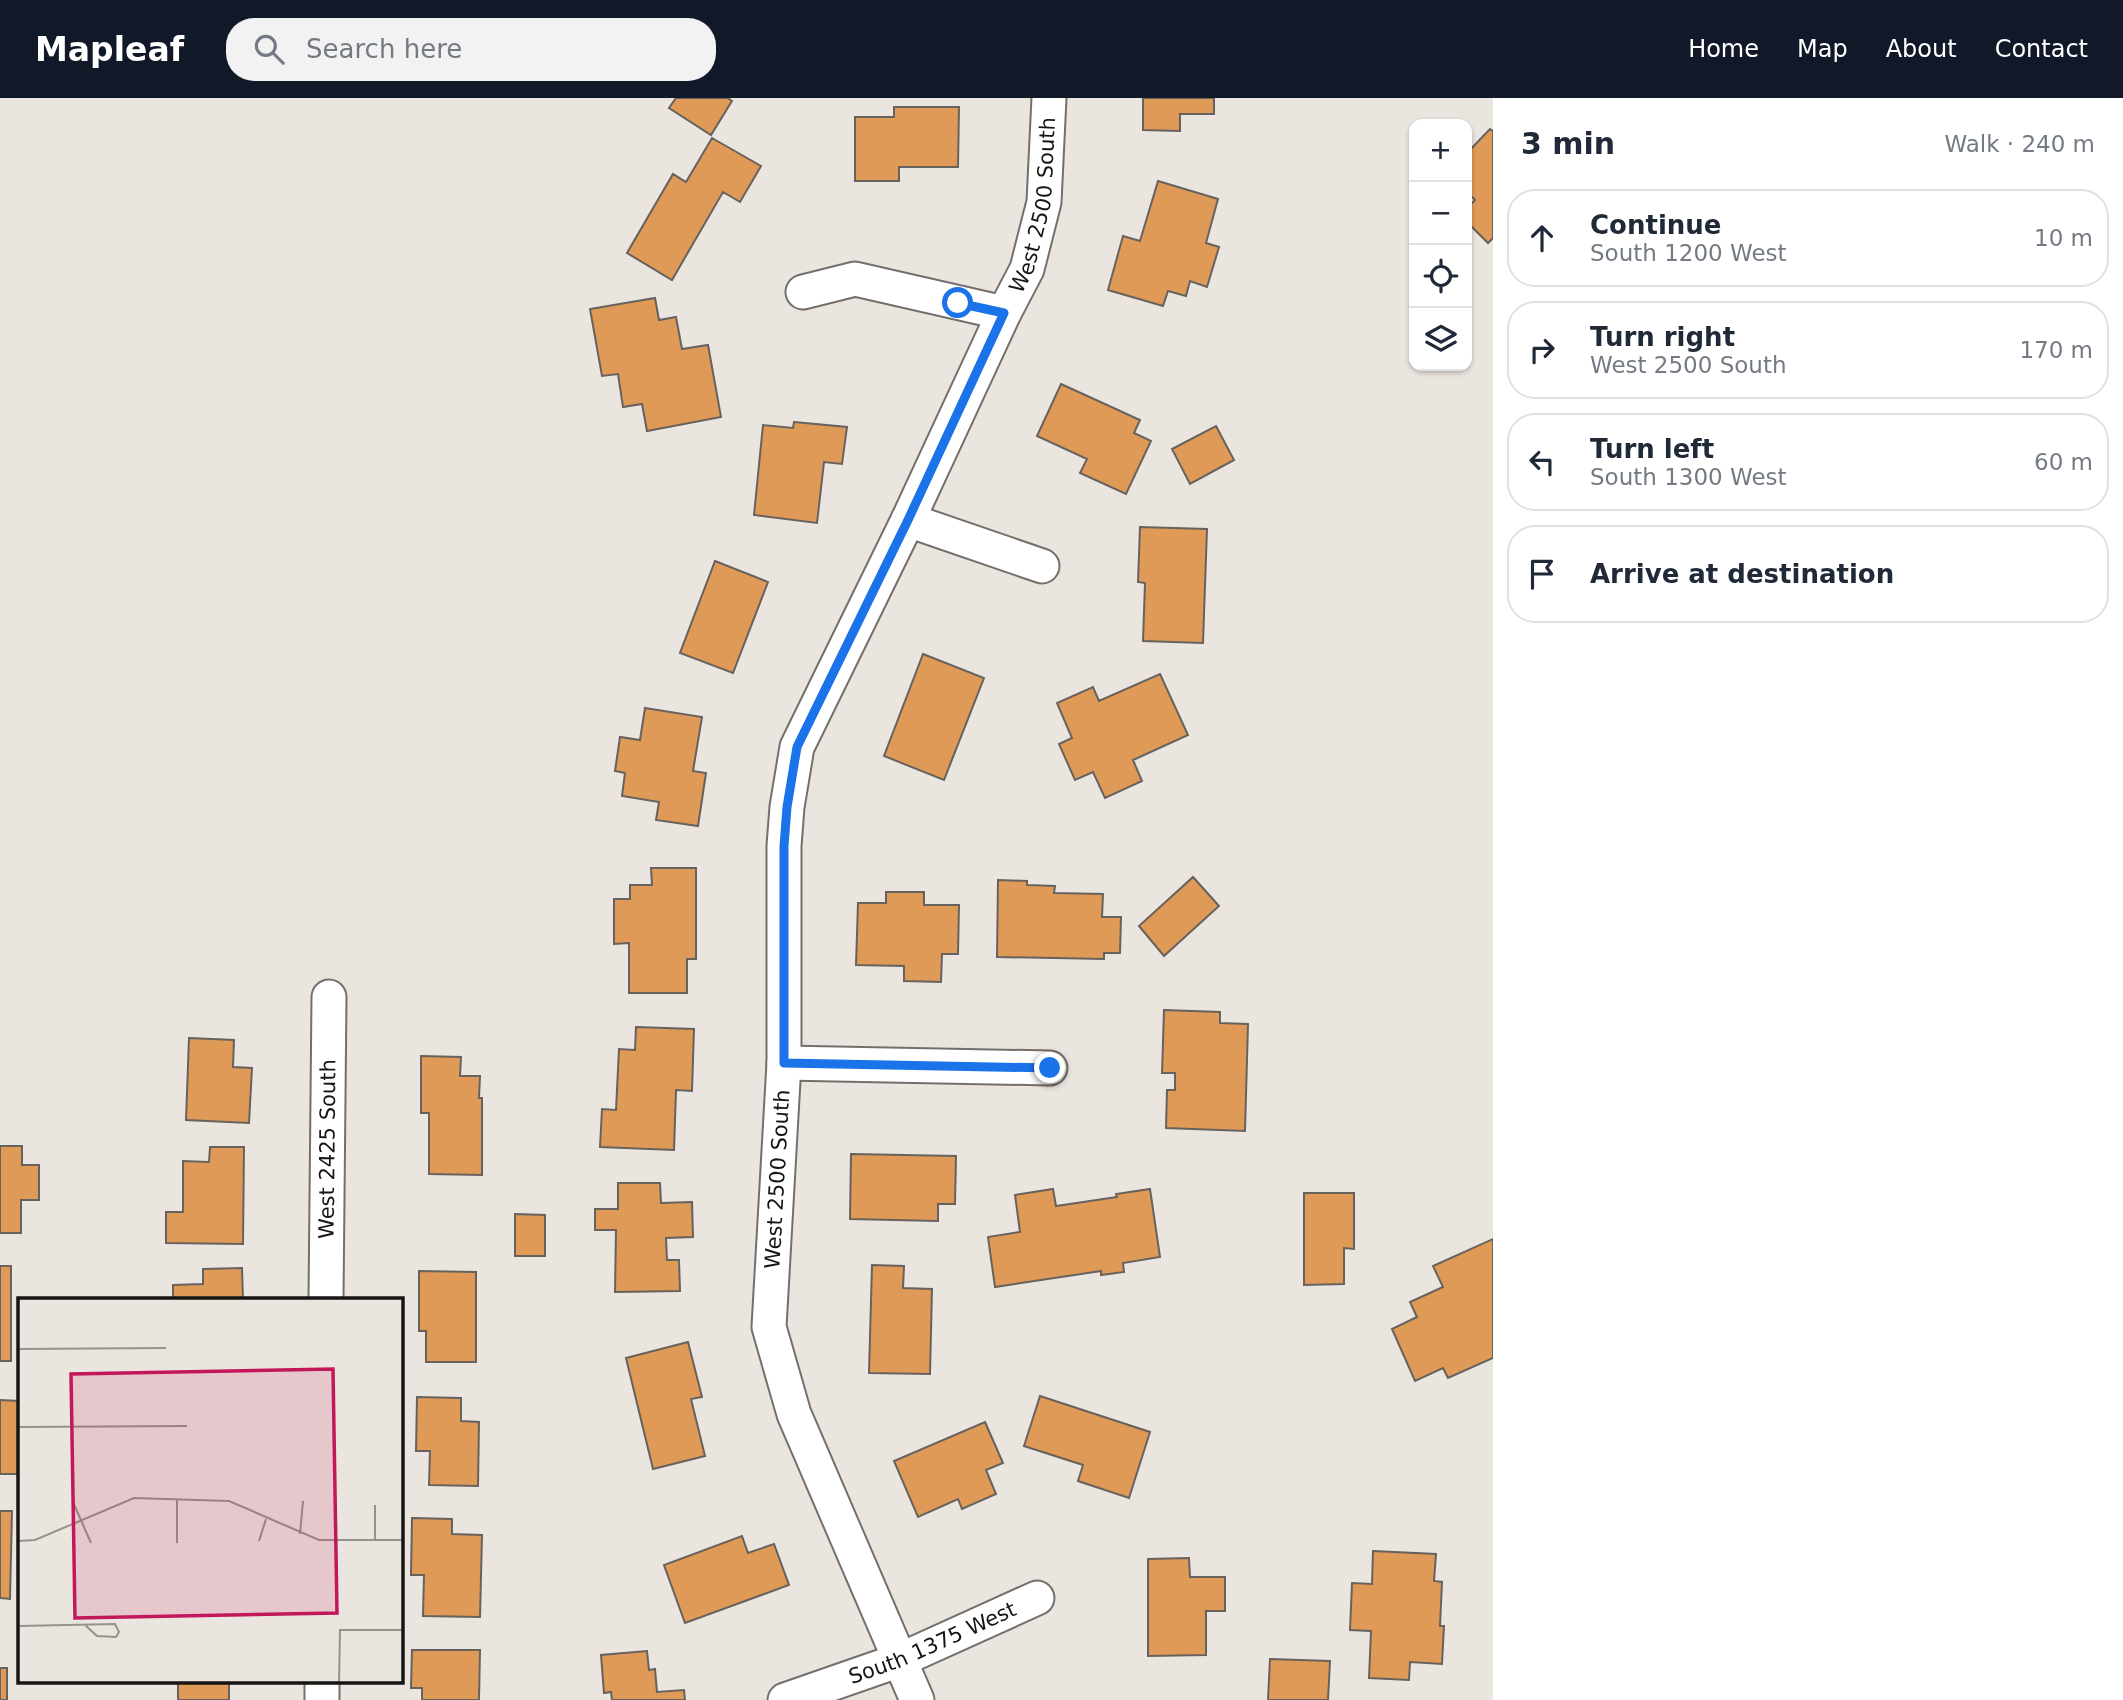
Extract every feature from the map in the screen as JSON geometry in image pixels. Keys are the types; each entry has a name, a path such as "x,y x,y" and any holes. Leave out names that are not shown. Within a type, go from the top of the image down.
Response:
{"street":[{"name":"West 2500 South","path":"916,1700 794,1414 769,1327 784,1063 784,846 787,807 797,747 1027,269 1044,202 1049,98"},
{"path":"803,292 855,279 1004,313"},
{"path":"908,520 1042,566"},
{"name":"West 2425 South","path":"326,1298 329,997"},
{"path":"784,1063 1050,1068"},
{"name":"South 1375 West","path":"785,1700 900,1660 1037,1598"},
{"path":"322,1682 322,1700"}],"building":[{"path":"676,98 728,98 732,101 711,135 669,108"},
{"path":"1143,98 1214,98 1214,114 1180,114 1180,131 1143,130"},
{"path":"894,107 959,107 958,167 899,167 899,181 855,181 855,117 894,117"},
{"path":"1490,129 1493,131 1493,238 1488,243 1472,227 1472,203 1475,200 1472,197 1472,148"},
{"path":"712,138 761,166 740,202 723,192 672,280 627,253 673,174 686,182"},
{"path":"1158,181 1218,199 1206,243 1219,247 1207,287 1190,281 1186,296 1168,291 1163,306 1108,290 1123,236 1140,241"},
{"path":"655,298 659,320 676,317 682,349 708,345 721,417 647,431 642,404 623,407 618,374 602,376 590,309"},
{"path":"1061,384 1140,420 1134,433 1151,441 1126,494 1080,473 1087,459 1037,436"},
{"path":"794,422 847,427 842,464 824,462 817,523 754,515 763,425 793,428"},
{"path":"1216,426 1234,460 1190,484 1172,449"},
{"path":"1140,527 1207,529 1203,643 1143,641 1145,583 1138,582"},
{"path":"715,561 768,582 733,673 680,653"},
{"path":"923,654 984,678 944,780 884,756"},
{"path":"1160,674 1188,735 1133,760 1142,781 1105,798 1093,772 1075,780 1059,744 1072,738 1057,703 1093,687 1099,701"},
{"path":"645,708 702,717 693,771 706,773 698,826 656,820 659,802 622,796 625,773 615,771 620,737 640,740"},
{"path":"651,868 696,868 696,959 687,959 687,993 629,993 629,943 614,944 614,899 630,899 630,885 652,885"},
{"path":"1193,877 1219,906 1164,956 1139,926"},
{"path":"998,880 1055,886 1054,893 1103,894 1102,917 1121,917 1120,953 1104,953 1104,959 997,957"},
{"path":"886,892 924,892 924,905 959,905 958,954 942,954 941,982 904,981 904,966 856,965 858,903 886,903"},
{"path":"1164,1010 1220,1012 1220,1023 1248,1024 1245,1131 1166,1128 1167,1090 1175,1090 1175,1073 1162,1073"},
{"path":"636,1027 694,1029 692,1091 676,1090 674,1150 600,1147 602,1109 616,1110 619,1049 635,1050"},
{"path":"189,1038 234,1040 233,1067 252,1068 249,1123 186,1120"},
{"path":"421,1056 461,1057 460,1076 480,1076 482,1175 429,1174 429,1113 421,1113"},
{"path":"0,1146 22,1146 22,1165 39,1165 39,1200 21,1200 21,1233 0,1233"},
{"path":"210,1147 244,1147 243,1244 166,1243 166,1212 183,1212 183,1161 209,1162"},
{"path":"851,1154 956,1156 955,1204 938,1204 938,1221 850,1219"},
{"path":"618,1183 660,1183 661,1203 692,1202 693,1237 666,1238 667,1260 679,1260 680,1291 615,1292 616,1230 595,1230 595,1209 618,1209"},
{"path":"1053,1189 1056,1206 1150,1189 1160,1257 1123,1263 1124,1272 1101,1275 1101,1271 995,1287 988,1237 1020,1232 1015,1195"},
{"path":"1304,1193 1354,1193 1354,1249 1344,1248 1344,1284 1304,1285"},
{"path":"515,1214 545,1215 545,1256 515,1256"},
{"path":"1493,1239 1493,1358 1448,1378 1443,1368 1415,1381 1392,1329 1417,1317 1410,1302 1443,1287 1433,1266"},
{"path":"872,1265 904,1266 903,1288 932,1289 930,1374 869,1373"},
{"path":"0,1266 11,1266 11,1361 0,1361"},
{"path":"242,1268 243,1298 173,1298 173,1285 203,1284 203,1269"},
{"path":"419,1271 476,1272 476,1362 426,1362 426,1331 419,1331"},
{"path":"688,1342 702,1397 691,1399 705,1456 653,1469 626,1358"},
{"path":"1040,1396 1150,1432 1129,1498 1078,1481 1083,1465 1024,1446"},
{"path":"417,1397 461,1398 461,1421 479,1422 478,1486 429,1485 430,1451 416,1451"},
{"path":"0,1400 18,1401 18,1474 0,1474"},
{"path":"985,1422 1003,1463 986,1470 996,1494 962,1509 958,1499 918,1517 894,1461"},
{"path":"0,1511 12,1511 10,1599 0,1598"},
{"path":"412,1518 452,1519 452,1534 482,1535 480,1617 423,1616 424,1575 411,1575"},
{"path":"742,1536 748,1553 774,1544 789,1585 685,1623 664,1565"},
{"path":"1373,1551 1436,1554 1434,1581 1442,1582 1442,1664 1410,1662 1409,1680 1369,1678 1371,1631 1350,1630 1352,1583 1372,1584"},
{"path":"1189,1558 1190,1577 1225,1577 1225,1611 1206,1611 1206,1655 1148,1656 1148,1559"},
{"path":"412,1650 480,1650 479,1700 422,1700 422,1688 411,1688"},
{"path":"647,1651 649,1670 655,1669 657,1692 684,1690 685,1700 612,1700 611,1692 604,1693 601,1655"},
{"path":"1270,1659 1330,1661 1328,1700 1268,1700"},
{"path":"0,1668 7,1668 7,1700 0,1700"},
{"path":"178,1682 229,1682 229,1700 178,1700"}],"route":[{"path":"958,303 1004,313 908,520 797,747 787,807 784,846 784,1063 1050,1068"}]}
